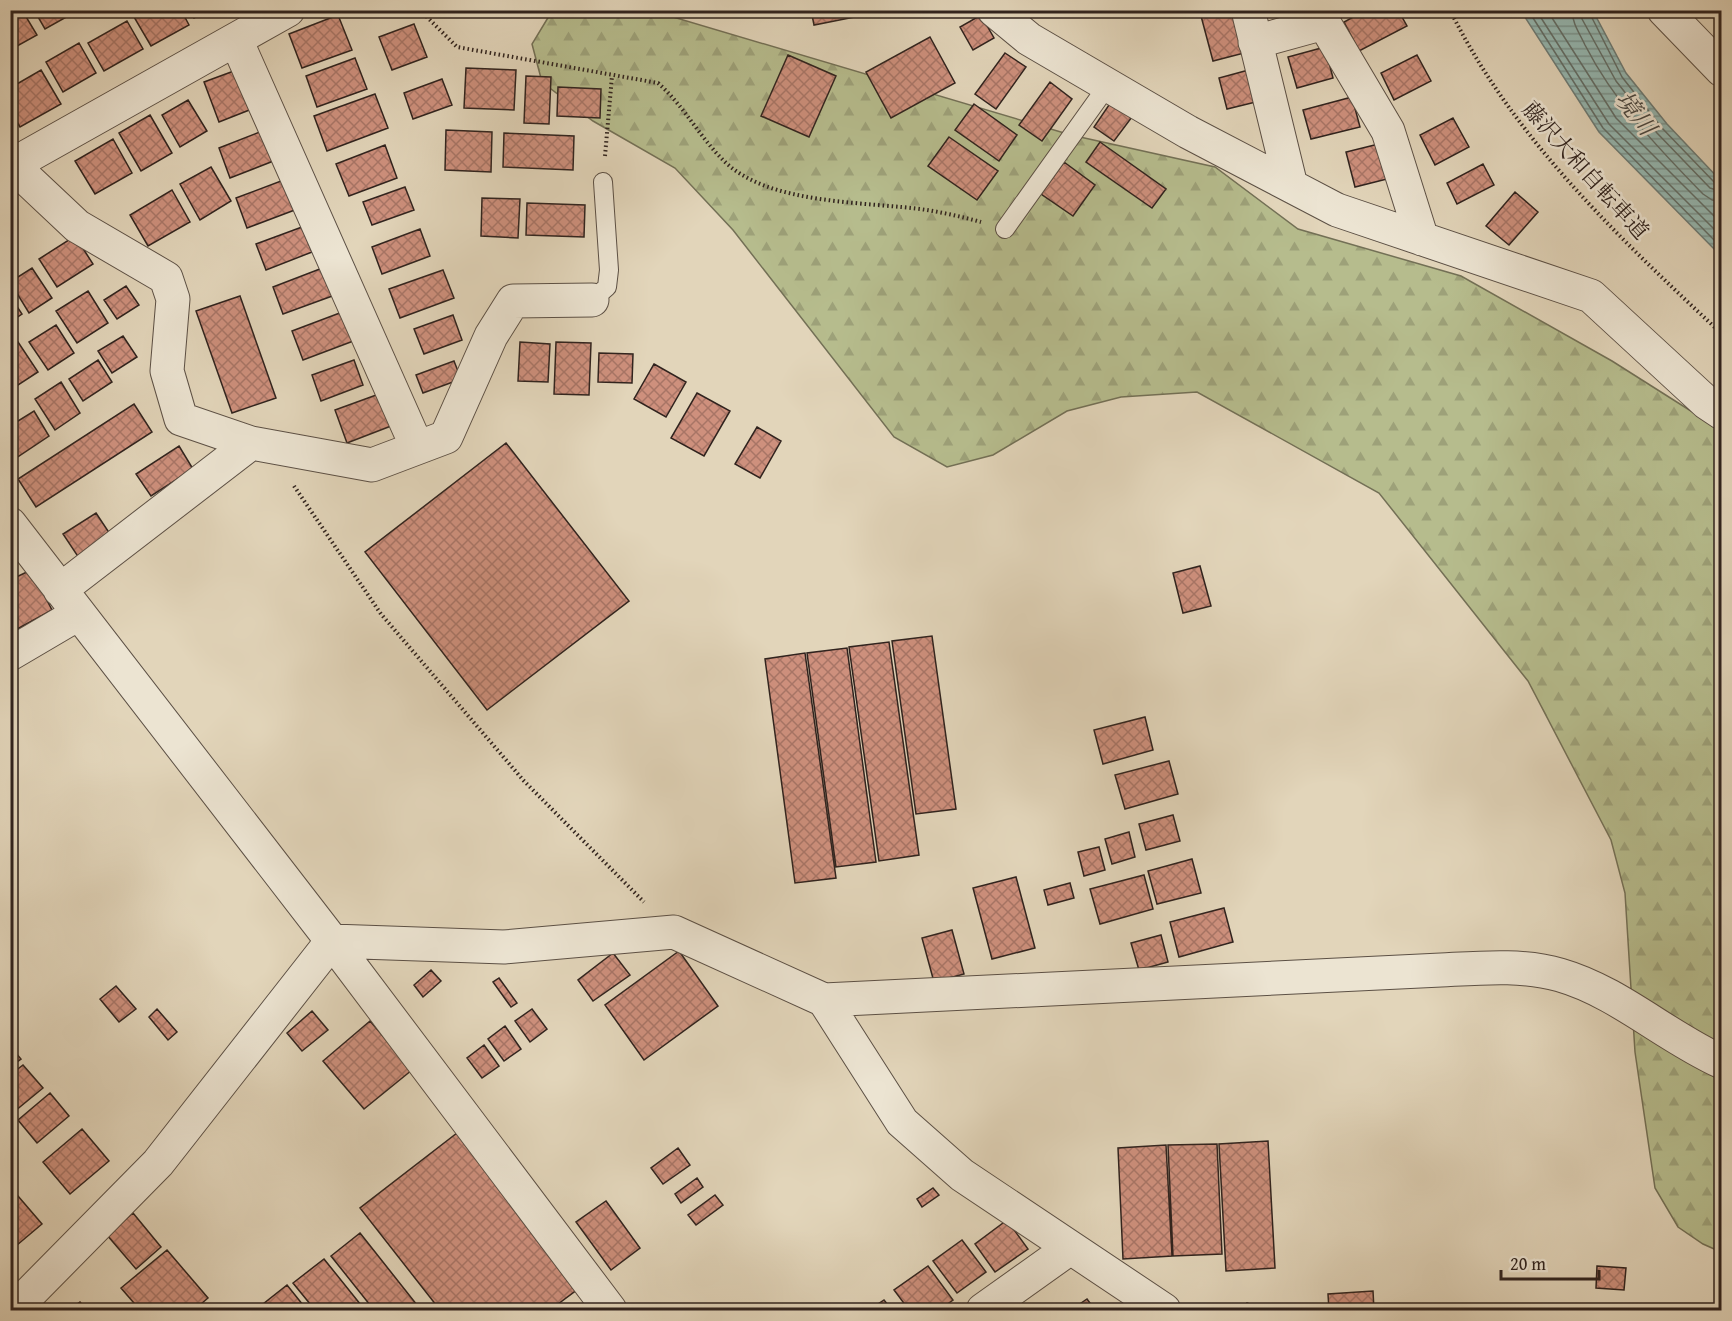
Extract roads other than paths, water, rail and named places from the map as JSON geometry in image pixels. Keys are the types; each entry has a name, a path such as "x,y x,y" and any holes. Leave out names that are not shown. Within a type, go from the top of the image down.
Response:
{"street":[{"path":"288,10 11,164 77,226 166,278 173,298 167,371 181,419 261,445 372,465 446,437 491,336 513,301 592,300"},
{"path":"994,10 1029,39 1188,132 1337,210 1591,296 1707,403 1722,413"},
{"path":"1248,10 1291,186"},
{"path":"1664,10 1722,70"},
{"path":"1255,42 1324,23 1388,131 1422,239"},
{"path":"236,40 417,447"},
{"path":"10,654 69,602 261,445"},
{"path":"10,524 332,941 610,1311"},
{"path":"332,941 504,947 674,932 824,1000 1441,970 1527,970 1560,975 1609,996 1704,1054 1722,1062"},
{"path":"13,1311 158,1163 332,941"},
{"path":"824,1000 902,1122 962,1175 1164,1311"},
{"path":"982,1311 1070,1248"}],"lane":[{"path":"1005,229 1108,85"},
{"path":"592,300 607,287 609,270 603,182"}],"water":[{"name":"境川","path":"1521,11 1593,11 1626,73 1667,124 1721,181 1721,256 1599,132"}]}
